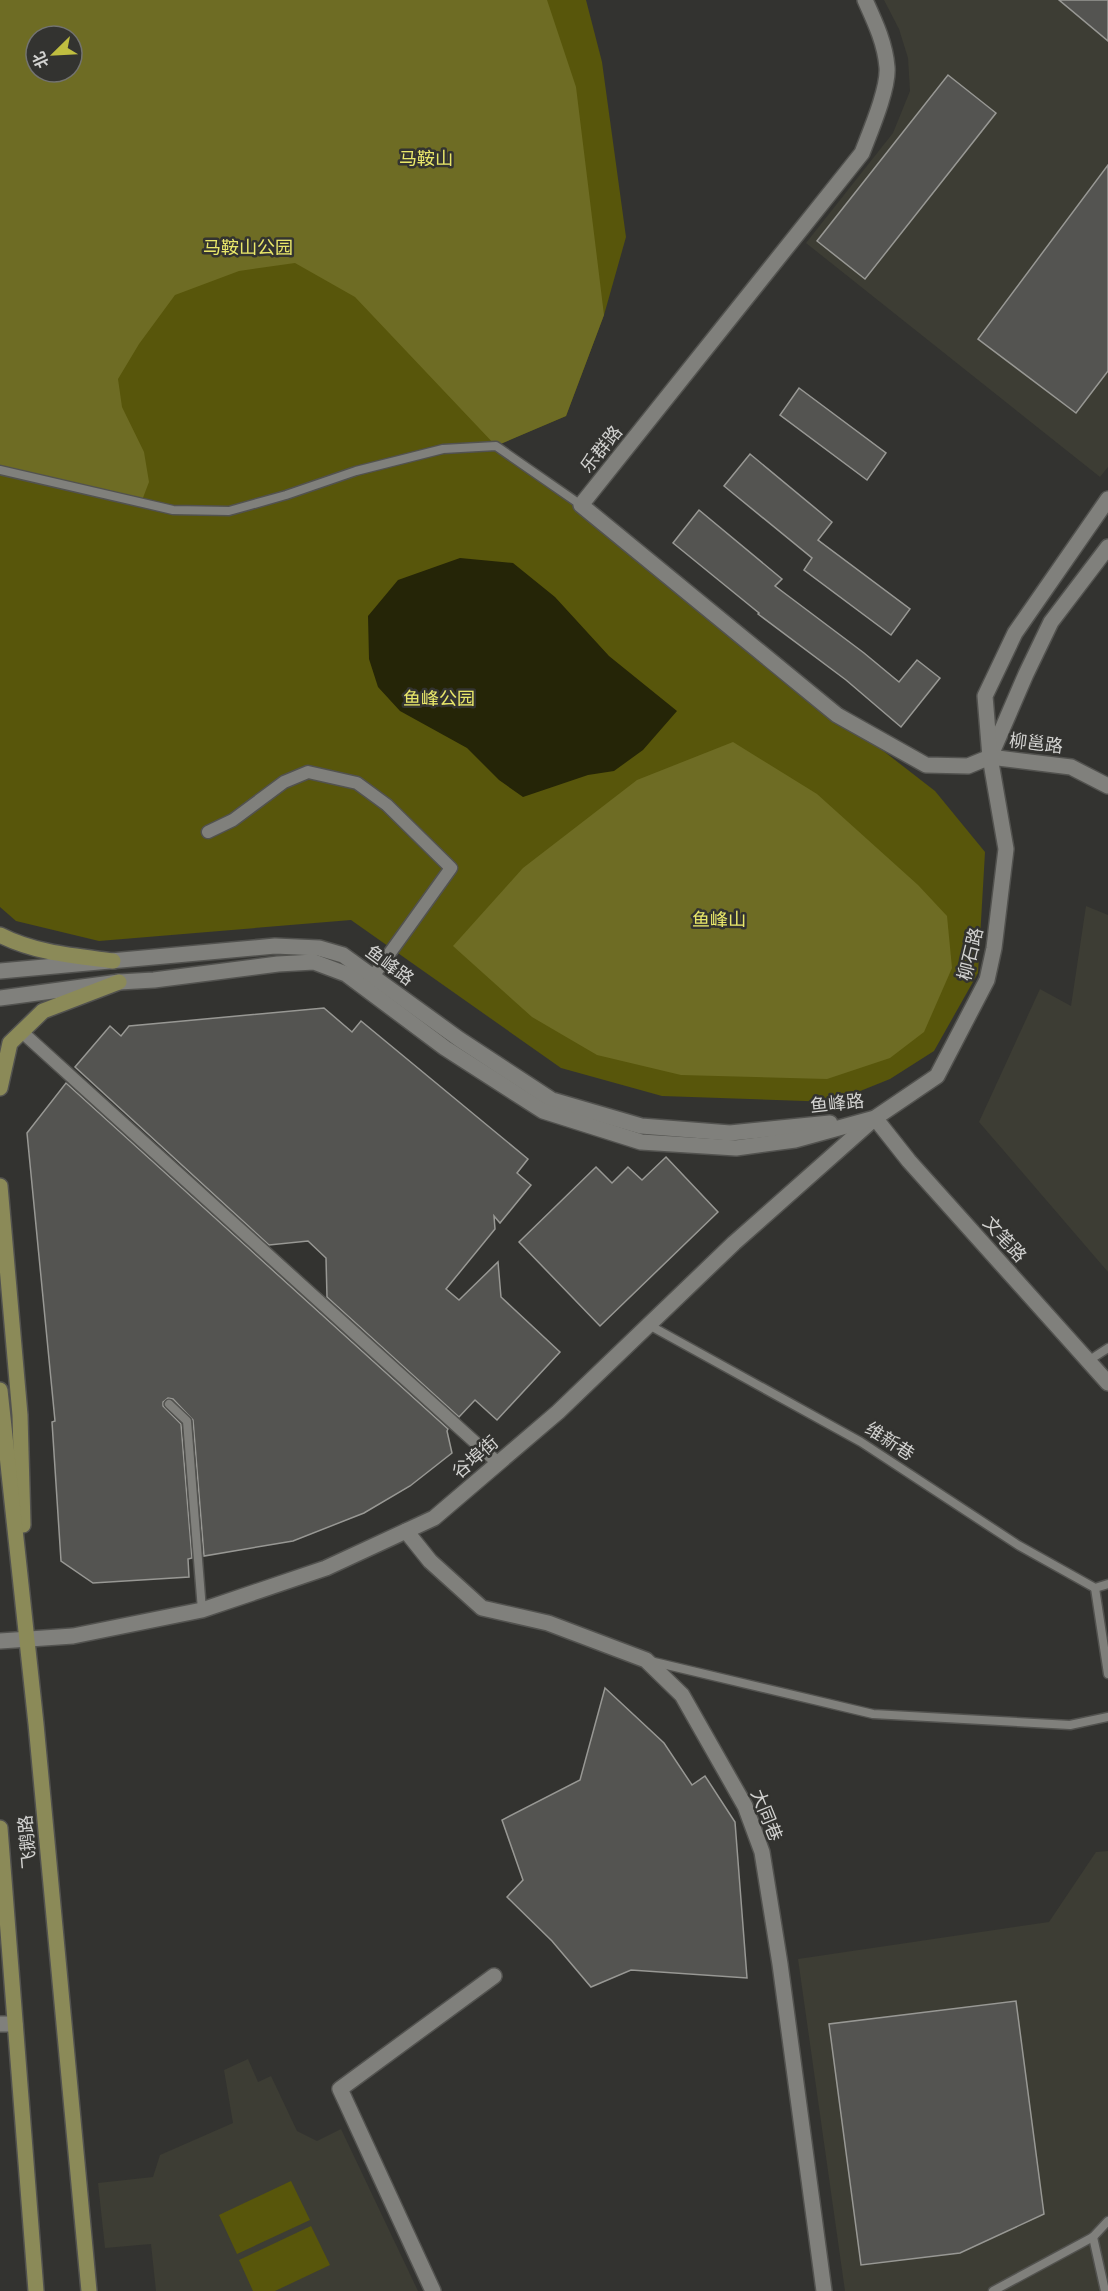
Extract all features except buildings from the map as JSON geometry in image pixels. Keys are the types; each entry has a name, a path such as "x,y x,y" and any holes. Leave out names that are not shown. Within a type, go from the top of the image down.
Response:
{"main road":[{"path":"0,936 17,944 113,961"},
{"path":"0,1088 10,1043 43,1011 119,982"},
{"path":"0,1186 20,1415 25,1639"},
{"name":"飞鹅路","path":"0,1390 25,1639 36,1724 89,2291"},
{"name":"飞鹅路","path":"0,1828 7,2024 36,2291"}],"street":[{"name":"乐群路","path":"581,505 862,153 881,98 887,69 879,32 865,0"},
{"name":"柳石路","path":"875,1118 938,1076 987,980 994,948 1006,849 990,757 985,696 1015,633 1108,499"},
{"path":"581,505 837,715 926,765 968,766 990,757 1026,674 1052,622 1108,547"},
{"name":"柳邕路","path":"990,757 1071,767 1108,786"},
{"path":"208,832 233,820 284,782 308,772 357,783 387,805 451,868 369,982"},
{"name":"鱼峰路","path":"0,971 275,946 319,948 343,955 369,982"},
{"name":"鱼峰路","path":"0,998 119,982 314,962 369,982 552,1100 641,1126 730,1133 875,1118"},
{"path":"22,1032 498,1463"},
{"name":"谷埠街","path":"0,1641 73,1636 202,1610 326,1568 434,1518 558,1412 734,1243 875,1118"},
{"name":"文笔路","path":"875,1118 909,1161 1108,1383"},
{"name":"大同巷","path":"406,1531 430,1561 482,1608 548,1623 646,1660 682,1695 745,1806 762,1852 780,1964 824,2291"},
{"path":"433,2291 340,2089 494,1976"}],"lane":[{"path":"0,470 173,510 229,511 286,495 356,471 443,449 496,446 581,505"},
{"name":"维新巷","path":"649,1325 861,1442 1018,1545 1095,1588"},
{"path":"1088,1361 1108,1348"},
{"path":"169,1404 187,1421 202,1610"},
{"path":"1108,1584 1095,1588 1108,1674"},
{"path":"646,1660 873,1714 1070,1725 1108,1717"},
{"path":"993,2291 1092,2237 1108,2221"},
{"path":"1092,2237 1105,2291"}],"shaded area":[{"path":"884,0 1108,0 1108,467 1100,477 806,243 893,133 910,91 908,58 899,29"},
{"path":"460,558 513,563 555,597 609,656 677,711 643,750 614,771 588,775 523,797 499,780 467,748 400,711 378,687 369,659 368,616 398,580"},
{"path":"1086,906 1108,915 1108,1272 979,1122 1040,989 1071,1006"},
{"path":"1108,1851 1108,2291 845,2291 798,1959 1049,1922 1096,1852"},
{"path":"248,2059 258,2082 271,2076 297,2131 317,2141 341,2129 418,2291 156,2291 151,2244 105,2248 98,2183 153,2177 160,2155 233,2123 224,2070"}],"green space":[{"name":"鱼峰公园","path":"0,0 586,0 602,62 626,237 604,315 566,416 497,445 581,505 837,715 935,791 985,852 978,973 934,1051 890,1079 833,1102 662,1096 561,1068 351,920 99,941 16,921 0,907"},
{"name":"马鞍山","path":"0,0 547,0 576,87 604,315 566,416 496,446 355,297 295,263 239,271 175,295 139,344 118,379 122,407 144,452 149,482 141,503 0,470"},
{"name":"鱼峰山","path":"733,742 817,794 918,885 947,916 952,968 924,1032 890,1058 827,1079 681,1075 597,1055 532,1017 453,946 523,868 637,780"},
{"path":"291,2181 310,2220 237,2254 219,2215"},
{"path":"311,2226 330,2265 275,2291 253,2291 239,2260"}],"park label":[{"name":"马鞍山公园","path":"248,247"}]}
